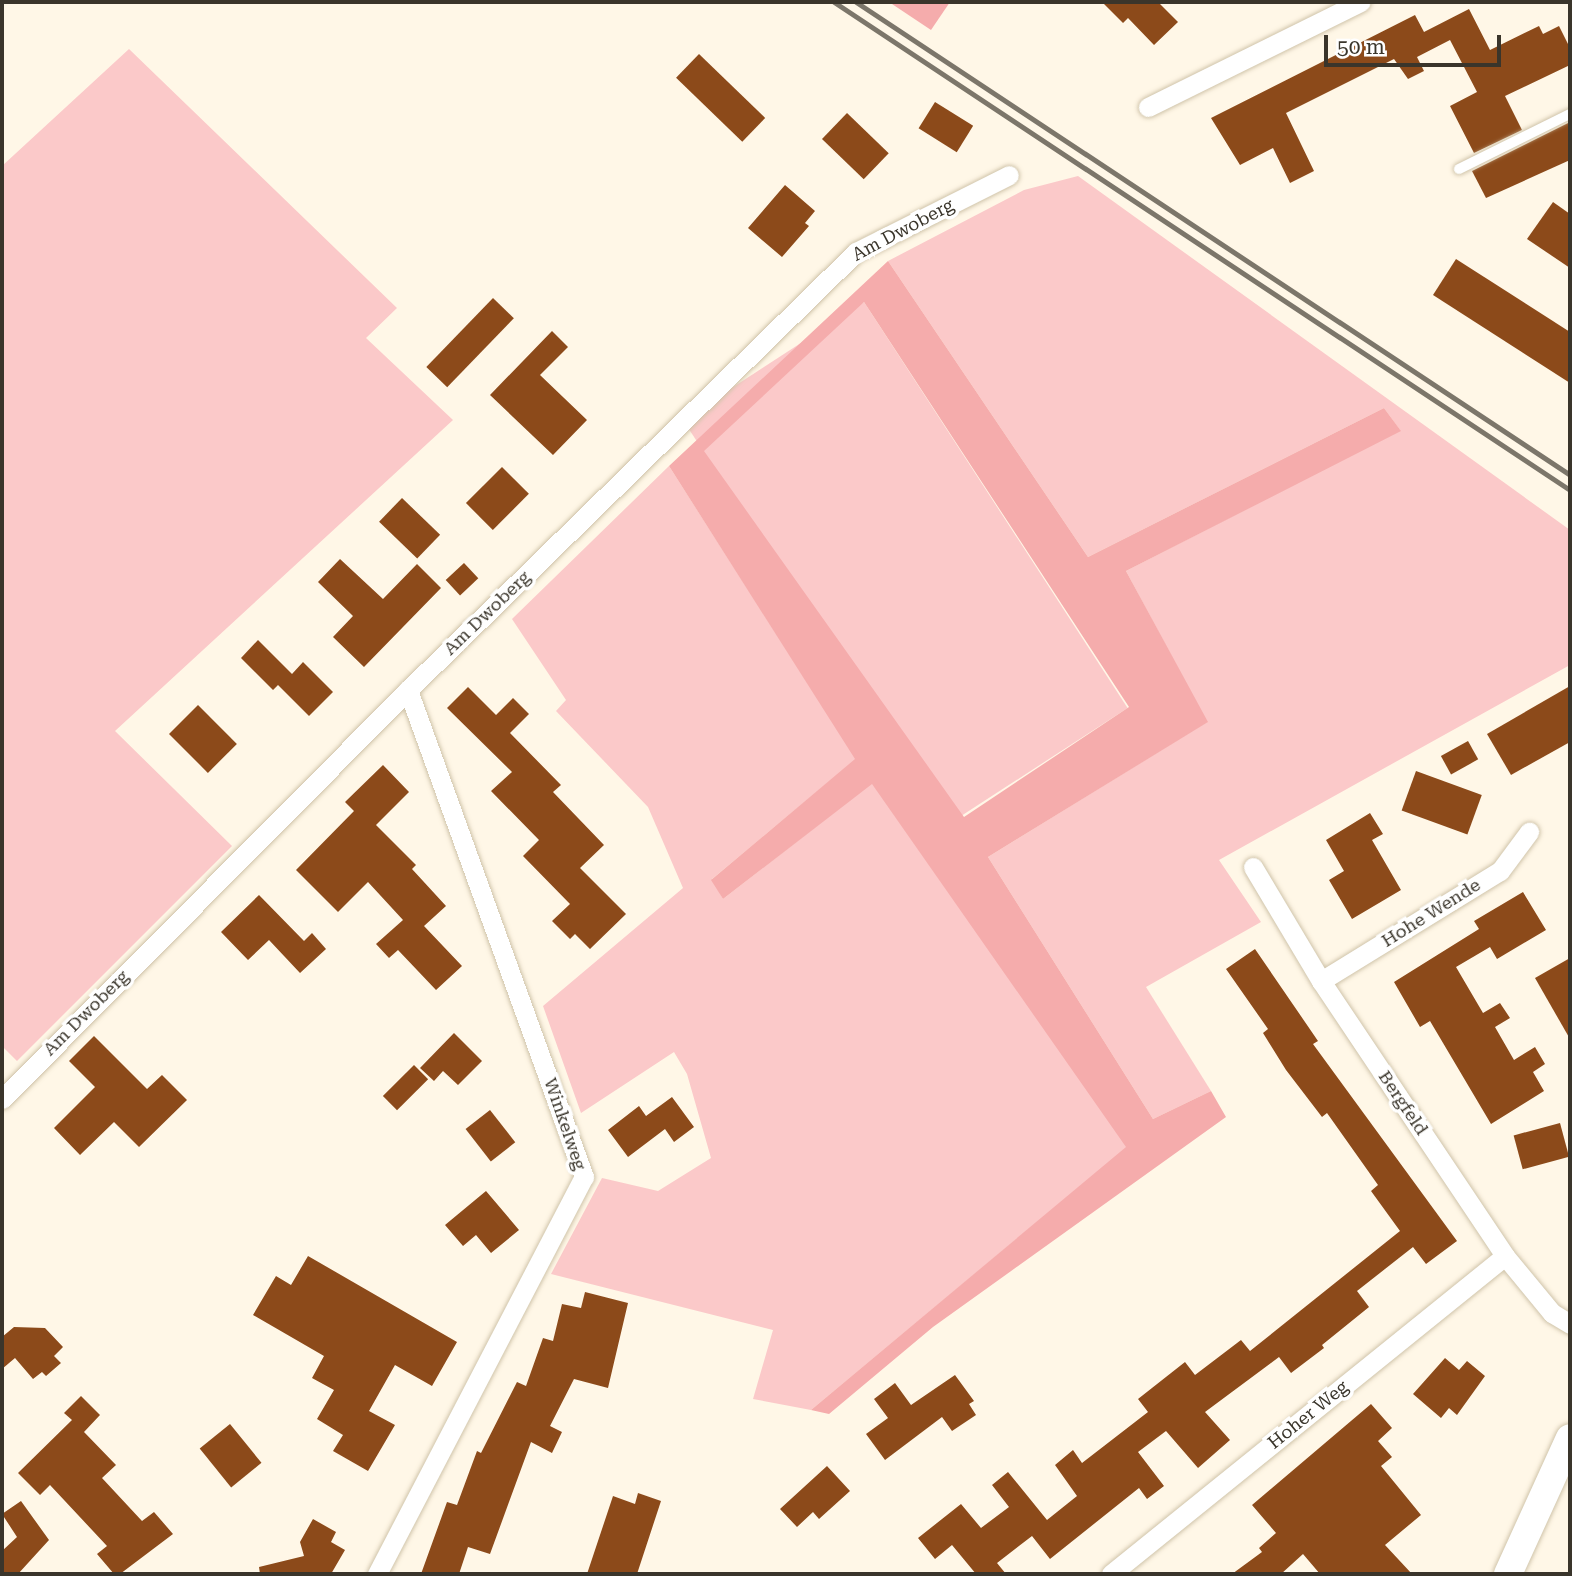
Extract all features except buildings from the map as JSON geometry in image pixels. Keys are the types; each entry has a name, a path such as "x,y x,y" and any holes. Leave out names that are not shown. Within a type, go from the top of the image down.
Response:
{"street":[{"path":"1148,107 1360,2"},
{"name":"Am Dwoberg","path":"2,1099 408,690 856,252 1009,175"},
{"name":"Winkelweg","path":"377,1574 584,1177 408,690"},
{"name":"Hohe Wende","path":"1321,981 1500,871 1529,832"},
{"name":"Bergfeld","path":"1253,867 1321,981 1505,1256 1552,1313 1570,1324"},
{"name":"Hoher Weg","path":"1111,1574 1505,1256"},
{"path":"1508,1574 1570,1438"}],"lane":[{"path":"1459,169 1570,114"}],"shaded area":[{"path":"889,2 950,2 931,30"},
{"path":"129,49 397,308 366,338 453,420 115,731 232,846 17,1061 2,1046 2,166"},
{"path":"1078,176 1570,530 1570,665 1219,860 1261,922 1146,987 1211,1091 1153,1119 988,857 1207,722 1126,571 1400,430 1384,408 1088,557 888,261 1024,190"},
{"path":"888,261 1088,557 1384,408 1401,431 1126,571 1208,722 988,857 1153,1119 1211,1091 1226,1117 933,1327 829,1414 811,1410 1126,1147 872,784 723,899 711,880 855,759 669,466","holes":["864,302 1129,707 964,817 704,451"]},
{"path":"864,302 1128,708 946,826 683,420"},
{"path":"669,466 856,759 712,879 723,899 872,783 1127,1147 811,1410 753,1399 773,1330 551,1274 602,1178 658,1191 711,1158 687,1074 674,1052 581,1113 543,1006 683,888 648,807 556,711 566,700 512,619"}],"railway":[{"path":"834,2 1570,490"},
{"path":"856,2 1570,475"}]}
